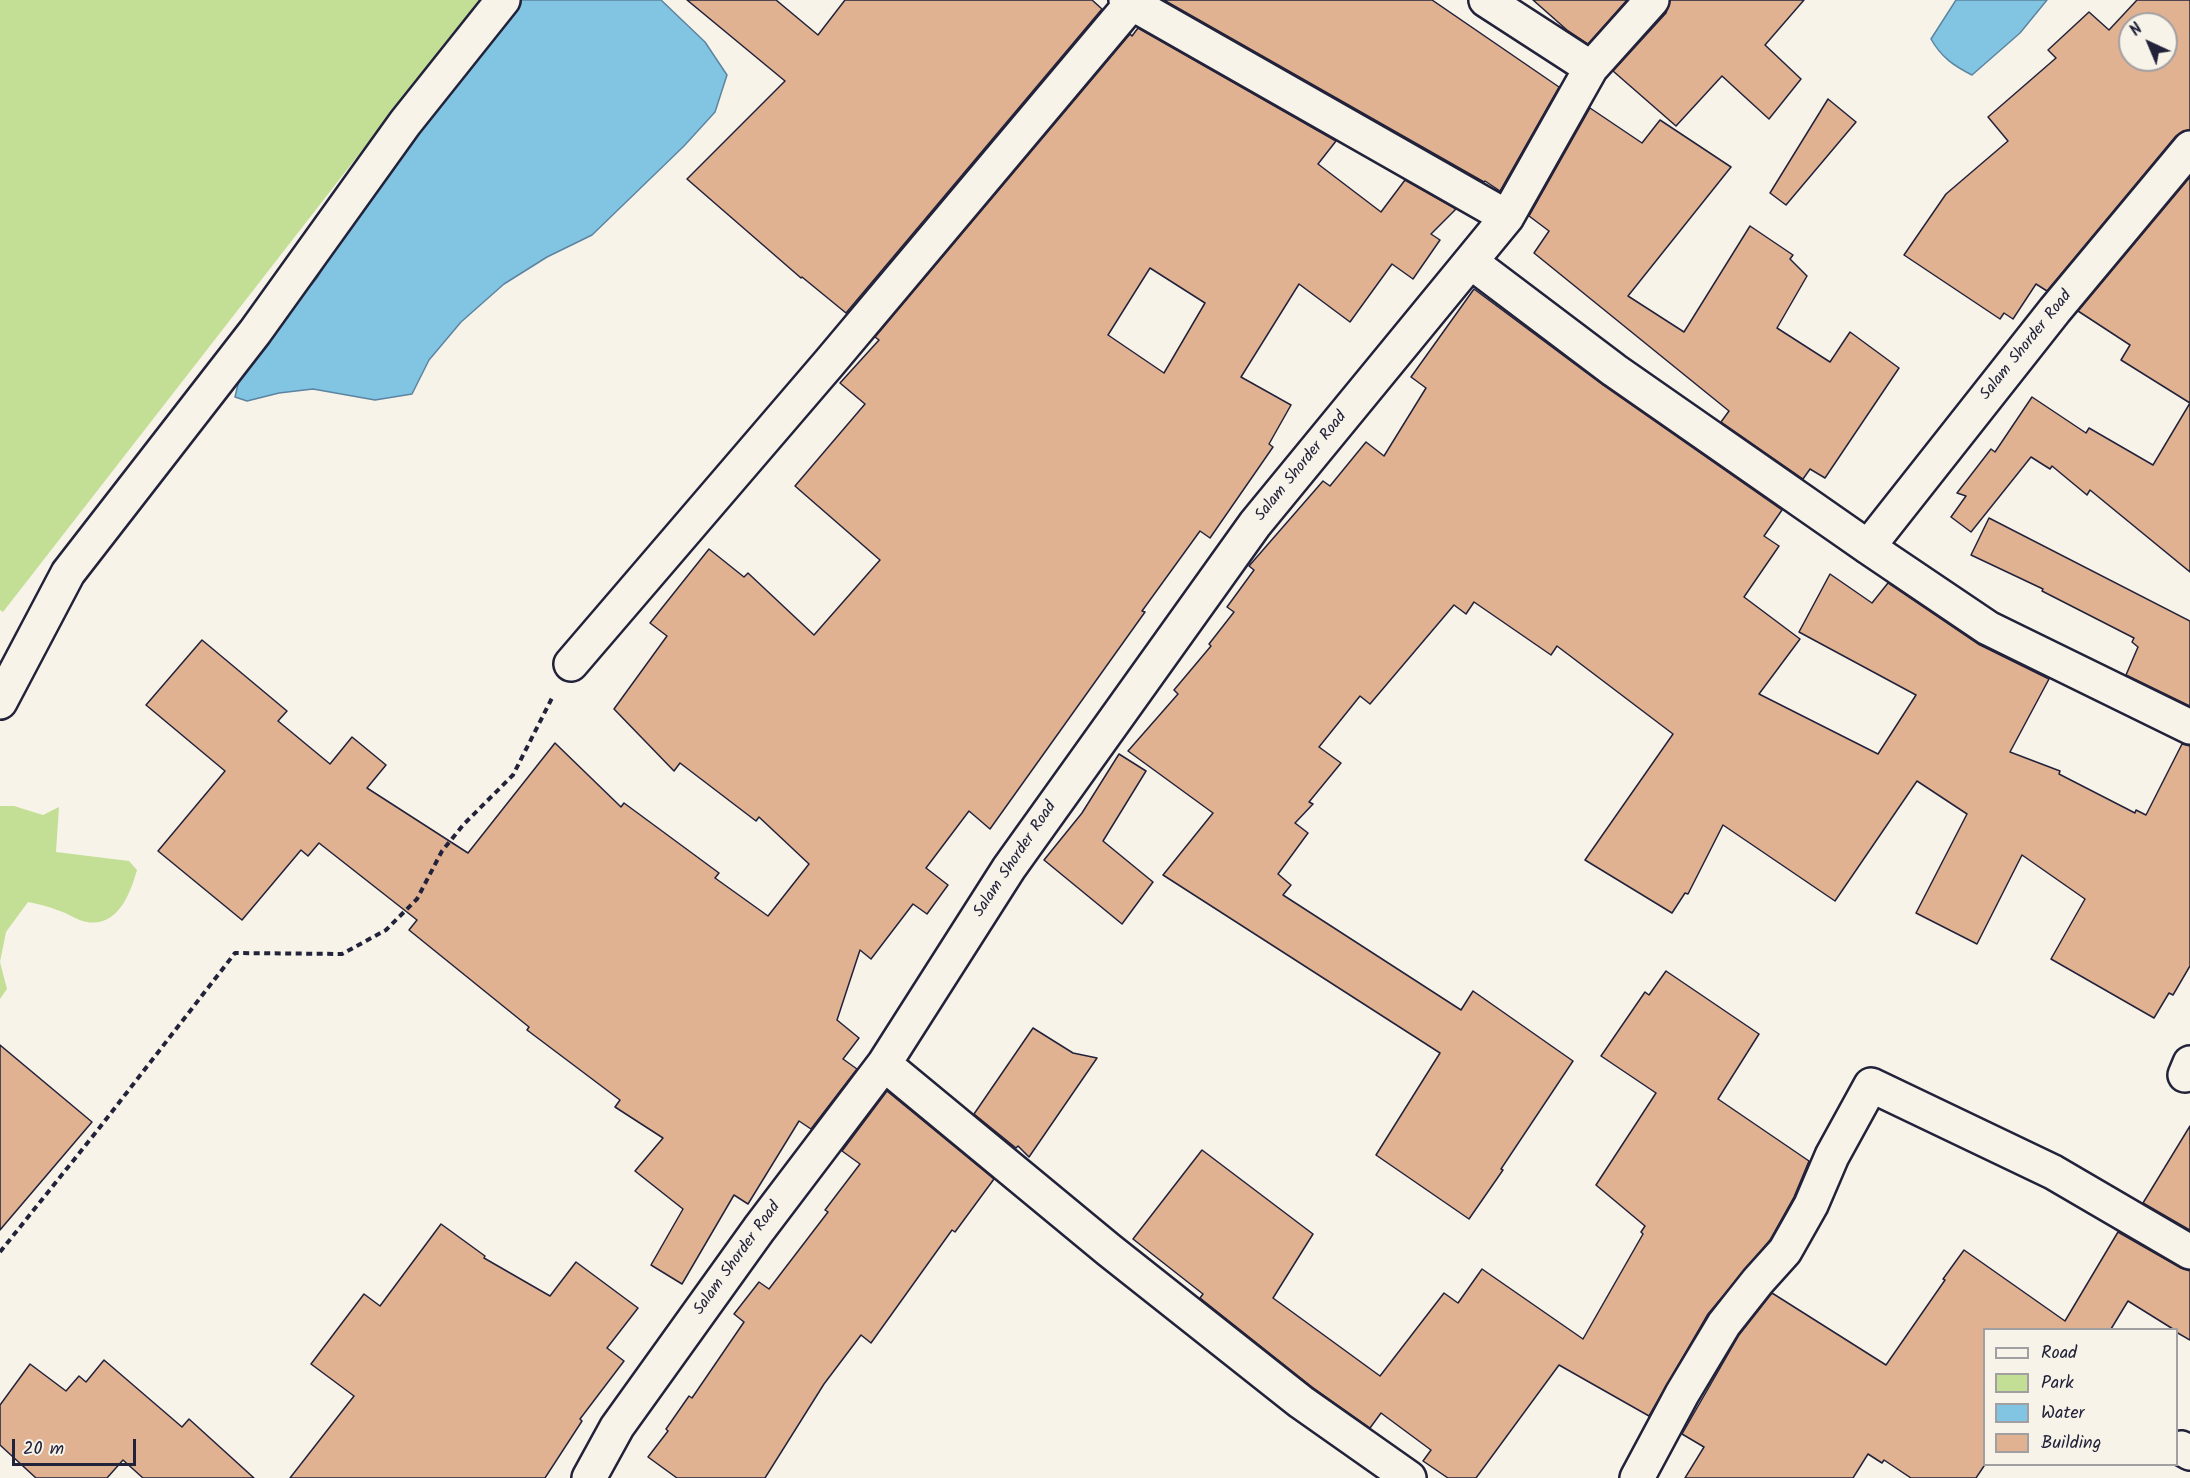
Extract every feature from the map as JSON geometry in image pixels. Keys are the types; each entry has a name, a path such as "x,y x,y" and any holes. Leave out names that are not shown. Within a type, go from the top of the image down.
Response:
{"street":[{"path":"0,702 68,573 255,332 405,123 503,0"},
{"path":"1486,0 1592,68"},
{"name":"Salam Shorder Road","path":"589,1478 617,1427 759,1229 884,1064 1009,868 1255,524 1508,217 1592,68 1652,0"},
{"path":"571,664 837,353 1128,2 1508,217"},
{"name":"Salam Shorder Road","path":"1868,547 2055,310 2190,147"},
{"path":"1471,262 1614,370 1988,628 2190,727"},
{"path":"884,1064 1109,1250 1301,1402 1409,1478"},
{"path":"1637,1478 1682,1394 1724,1324 1785,1251 1811,1205 1832,1156 1871,1085 2053,1172 2190,1252"}],"path":[{"path":"0,1252 235,953 342,954 386,930 417,898 442,851 464,824 513,775 571,664"}],"green space":[{"path":"0,0 479,0 3,612 0,610"},
{"path":"0,806 14,806 43,815 59,807 56,852 129,861 137,870 131,889 115,914 98,922 87,922 52,908 28,902 6,932 0,962"},
{"path":"0,962 7,989 0,999"}],"water":[{"path":"519,0 661,0 705,42 727,75 715,112 684,146 592,235 547,257 504,284 461,322 429,360 412,394 375,400 313,389 279,393 247,401 235,397 239,380 260,345 317,278 347,228 411,135"},
{"path":"1956,0 2047,0 2020,33 1972,75 1949,60 1931,39"}],"building":[{"path":"687,0 776,0 818,35 845,0 1092,0 1102,9 846,313 801,278 687,179 785,81"},
{"path":"1164,0 1432,0 1559,87 1500,191"},
{"path":"1533,0 1627,0 1588,44 1567,30"},
{"path":"1670,0 1804,0 1765,45 1801,79 1769,119 1722,76 1676,126 1613,71 1666,13"},
{"path":"2137,0 2190,0 2190,130 2183,131 2176,136 2047,291 2036,284 2013,319 2004,313 2000,319 1904,255 1946,194 2008,141 1988,117 2056,58 2048,50 2089,12 2109,30 2118,20 2118,72 2178,72 2178,12 2126,12"},
{"path":"1138,28 1336,141 1318,164 1381,212 1405,180 1456,209 1431,234 1440,240 1413,279 1392,264 1350,322 1299,284 1241,377 1291,405 1269,444 1273,447 1210,538 1200,531 990,829 969,811 926,868 948,885 927,914 913,904 871,959 860,950 837,1020 859,1038 843,1059 857,1069 811,1129 799,1121 748,1204 734,1195 682,1284 651,1265 683,1209 635,1171 663,1138 615,1107 620,1100 527,1030 529,1027 409,930 417,920 319,843 308,856 301,850 242,920 158,851 225,771 146,705 202,640 287,711 278,721 330,764 352,737 386,765 367,788 468,853 555,743 621,807 624,803 719,873 715,878 768,916 809,864 759,817 756,821 680,763 674,771 614,709 667,636 650,623 709,549 744,577 748,573 814,635 880,560 795,486 865,404 840,383 879,340 875,337 1130,34 1132,36","holes":["1150,268 1205,303 1164,373 1108,335"]},
{"path":"1828,99 1856,122 1786,205 1770,193"},
{"path":"1590,108 1642,143 1660,120 1731,167 1628,296 1684,332 1750,226 1793,255 1790,259 1807,276 1777,328 1830,362 1850,332 1899,368 1825,478 1810,469 1803,479 1721,422 1729,411 1534,253 1549,231 1529,216"},
{"path":"2190,177 2190,403 2121,360 2130,345 2078,311"},
{"path":"1474,289 1603,385 1782,510 1764,536 1779,546 1744,597 1800,639 1759,694 1878,754 1916,695 1799,632 1830,574 1872,603 1888,583 1978,644 2049,679 2010,752 2060,771 2059,774 2135,813 2136,810 2146,815 2182,744 2190,746 2190,966 2173,995 2169,993 2154,1018 2051,959 2085,899 2022,855 1977,944 1916,913 1967,814 1917,781 1835,901 1723,825 1688,894 1685,893 1672,913 1585,860 1673,734 1557,646 1551,655 1474,602 1466,614 1454,605 1370,704 1360,696 1319,747 1341,763 1309,802 1313,804 1295,823 1308,833 1278,874 1291,885 1283,895 1461,1010 1473,991 1573,1061 1469,1219 1376,1155 1440,1053 1163,875 1213,813 1128,751 1178,694 1174,690 1211,646 1209,644 1234,612 1227,607 1254,570 1249,566 1323,481 1330,486 1366,442 1384,456 1426,388 1411,377"},
{"path":"2032,397 2086,433 2089,428 2153,465 2190,403 2190,572 2090,490 2087,495 2052,466 2050,469 2031,457 1971,532 1951,517 1966,496 1957,493 1991,449 1995,452"},
{"path":"1989,518 2190,621 2190,706 2126,675 2138,647 2132,642 2134,638 2042,591 2043,589 1971,555"},
{"path":"1119,754 1146,771 1103,841 1153,882 1122,924 1044,860 1082,813"},
{"path":"1666,971 1759,1034 1718,1099 1809,1161 1794,1197 1770,1240 1708,1314 1649,1416 1559,1365 1476,1478 1448,1478 1423,1461 1431,1450 1381,1413 1370,1428 1312,1387 1200,1298 1203,1294 1133,1239 1202,1150 1313,1234 1273,1298 1380,1376 1444,1293 1458,1303 1482,1269 1583,1339 1643,1234 1641,1232 1645,1226 1596,1185 1656,1093 1601,1056 1645,992 1649,995"},
{"path":"1033,1028 1073,1053 1097,1058 1029,1157 1018,1146 1016,1148 974,1114"},
{"path":"0,1045 92,1122 0,1230"},
{"path":"887,1091 994,1179 955,1232 952,1230 871,1343 861,1335 824,1384 765,1478 677,1478 648,1457 668,1431 666,1429 689,1396 692,1398 744,1322 734,1314 759,1282 769,1289 828,1212 825,1210 860,1164 842,1151"},
{"path":"2190,1126 2190,1230 2143,1203"},
{"path":"441,1224 485,1256 484,1258 550,1296 576,1262 638,1308 607,1348 624,1361 580,1419 582,1421 545,1478 290,1478 354,1396 311,1364 364,1294 380,1306"},
{"path":"2118,1232 2190,1271 2190,1340 2178,1333 2178,1328 2171,1328 2128,1301 2112,1328 1983,1328 1984,1466 1976,1478 1911,1478 1884,1460 1882,1463 1868,1454 1853,1478 1685,1478 1704,1447 1682,1434 1739,1335 1772,1293 1886,1365 1964,1250 2065,1321"},
{"path":"104,1360 182,1427 189,1419 254,1478 143,1478 123,1460 107,1478 36,1478 0,1445 0,1405 30,1364 66,1391 79,1376 86,1382"}]}
